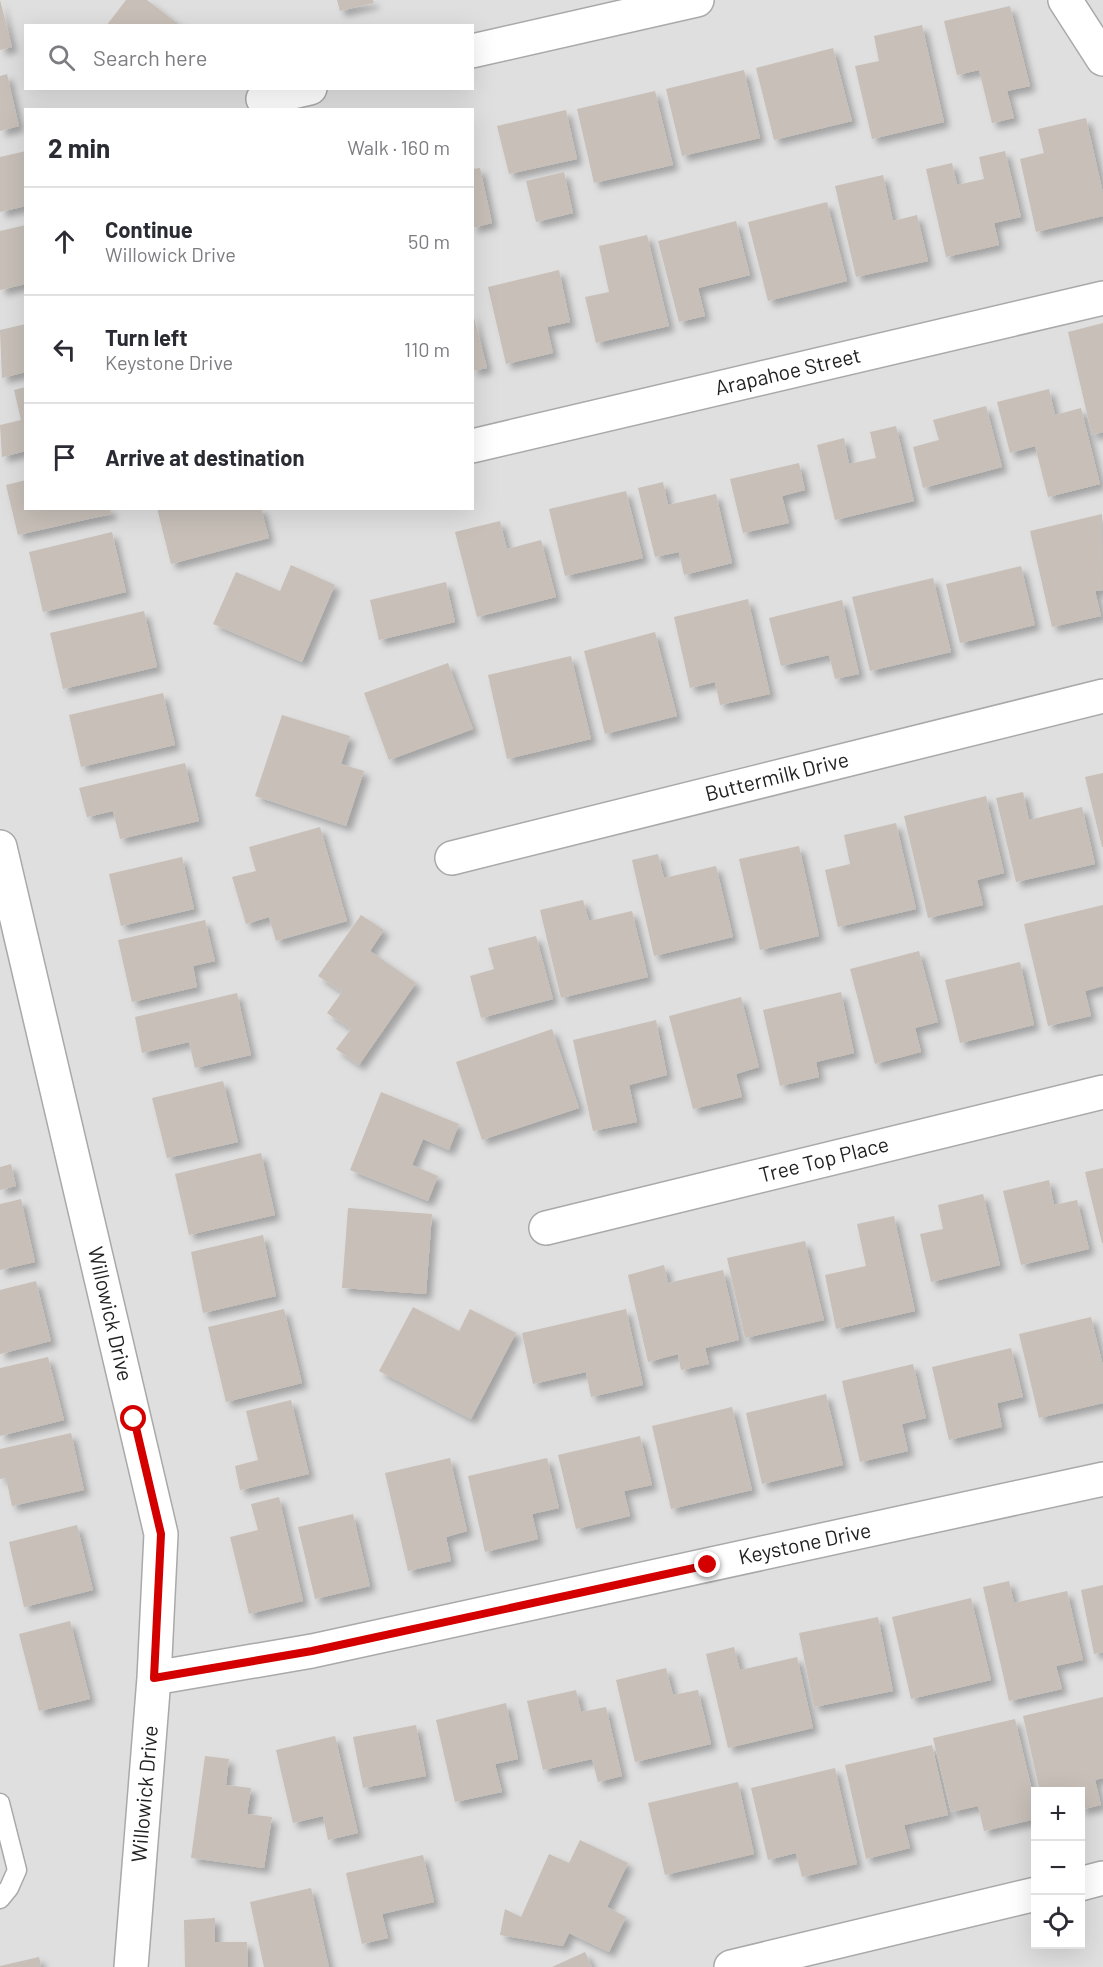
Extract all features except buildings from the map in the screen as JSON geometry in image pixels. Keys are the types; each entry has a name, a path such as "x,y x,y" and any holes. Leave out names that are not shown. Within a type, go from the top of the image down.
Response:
{"street":[{"path":"474,51 697,0"},
{"path":"1065,0 1103,58"},
{"path":"263,99 301,90"},
{"name":"Arapahoe Street","path":"474,446 1103,298"},
{"name":"Buttermilk Drive","path":"452,858 1103,696"},
{"name":"Willowick Drive","path":"0,847 161,1534 154,1678 131,1967"},
{"name":"Tree Top Place","path":"546,1228 1103,1092"},
{"name":"Keystone Drive","path":"154,1678 312,1651 1103,1479"},
{"path":"1085,1883 1103,1878"},
{"path":"731,1967 1031,1895"}],"lane":[{"path":"0,1803 17,1870 9,1888 0,1899"}],"shaded area":[{"path":"0,0 1103,0 1103,1967 0,1967"}],"route":[{"path":"134,1419 161,1534 154,1678 312,1651 708,1565"}]}
